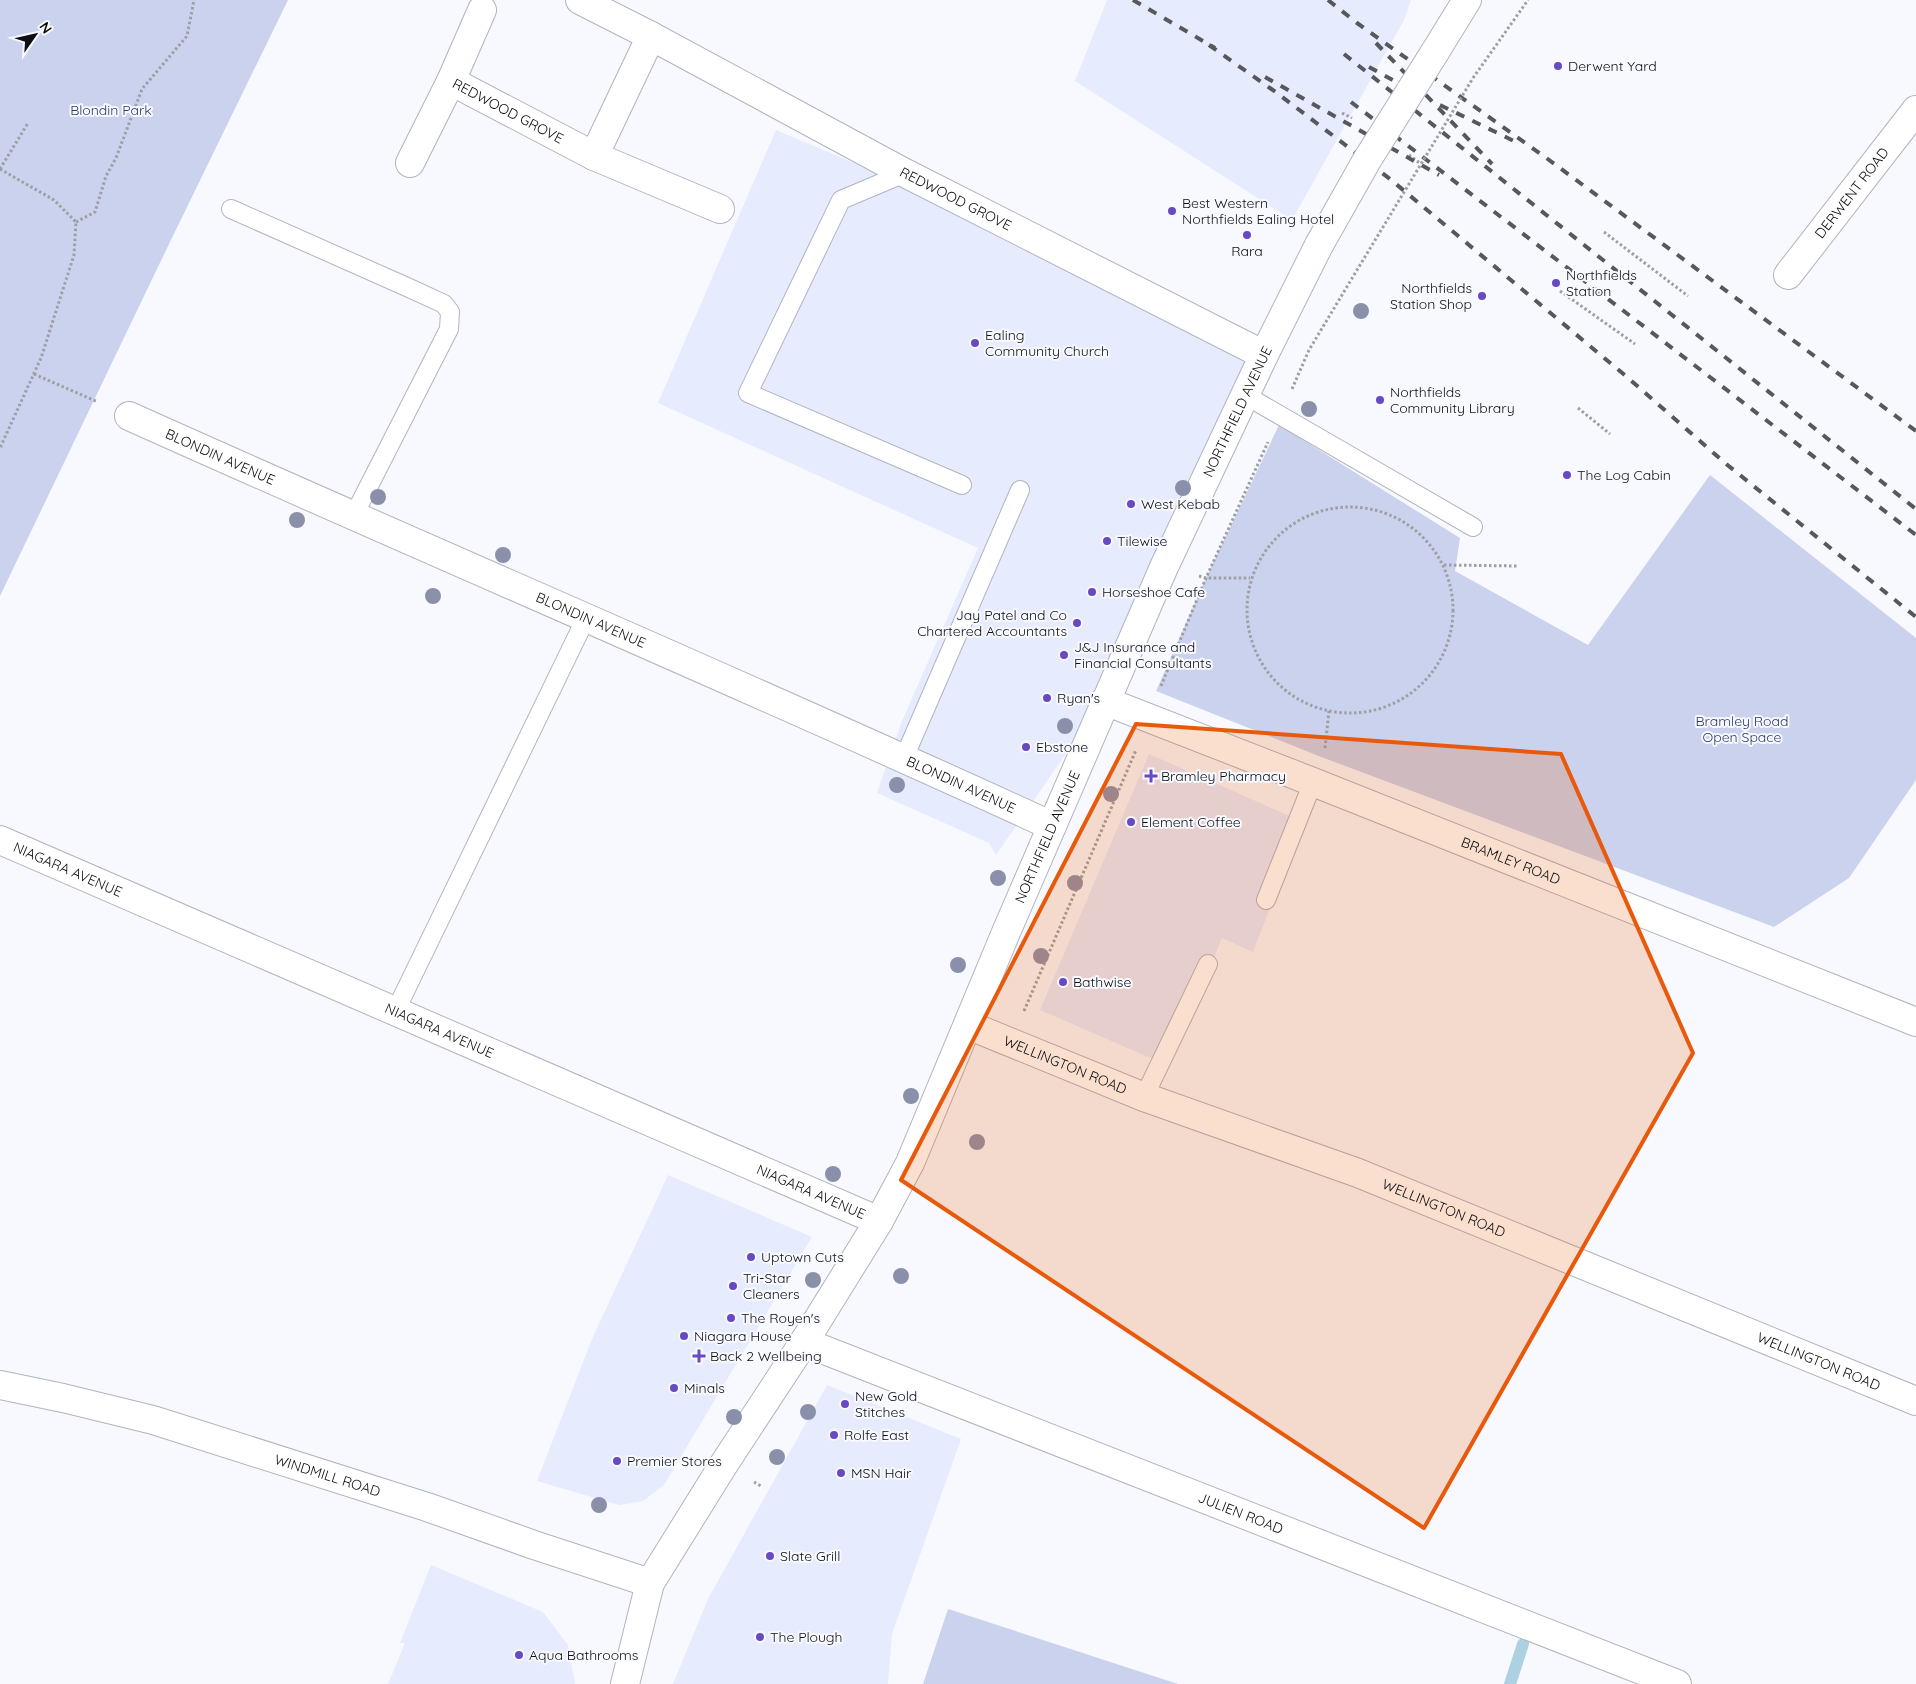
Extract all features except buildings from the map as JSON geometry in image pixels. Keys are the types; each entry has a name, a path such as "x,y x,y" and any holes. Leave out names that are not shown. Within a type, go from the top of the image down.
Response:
{"street":[{"name":"REDWOOD GROVE","path":"580,0 651,36 905,173 1264,355"},
{"name":"NORTHFIELD AVENUE","path":"624,1684 650,1583 879,1221 910,1163 1105,701 1164,567 1264,355 1319,245 1367,160 1467,0"},
{"path":"451,81 482,10"},
{"path":"594,156 651,36"},
{"name":"REDWOOD GROVE","path":"410,163 451,81 594,156 720,209"},
{"name":"DERWENT ROAD","path":"1788,275 1916,110"},
{"name":"BLONDIN AVENUE","path":"129,416 353,517 904,758 1052,826"},
{"name":"BRAMLEY ROAD","path":"1105,701 1916,1022"},
{"name":"NIAGARA AVENUE","path":"0,840 879,1221"},
{"name":"WELLINGTON ROAD","path":"968,1024 1144,1097 1358,1172 1916,1401"},
{"name":"JULIEN ROAD","path":"804,1342 1677,1684"},
{"name":"WINDMILL ROAD","path":"0,1385 153,1420 427,1507 650,1583"}],"lane":[{"path":"905,173 840,200 748,393 962,485"},
{"path":"231,209 444,304 450,312 449,329 353,517"},
{"path":"1245,395 1473,526"},
{"path":"904,758 1020,490"},
{"path":"395,1012 586,618"},
{"path":"1266,900 1313,782"},
{"path":"1144,1097 1208,964"}],"path":[{"path":"76,222 95,212 106,176 116,158 142,89 187,36 194,0"},
{"path":"1011,1042 1138,746 1147,717 1206,578 1309,350 1473,78 1528,0"},
{"path":"0,448 41,358 74,255 76,222 54,200 0,169 28,123"},
{"path":"1604,232 1688,296"},
{"path":"1560,291 1635,344"},
{"path":"34,374 129,416"},
{"path":"1578,408 1610,434"},
{"path":"1344,505 1386,511 1424,536 1444,566 1454,607 1448,646 1432,673 1406,698 1382,709 1359,713 1329,711 1295,698 1269,675 1252,643 1247,624 1250,578 1276,536 1304,515 1344,505"},
{"path":"1444,566 1518,566"},
{"path":"1164,567 1206,578 1250,578"}],"highlighted area":[{"path":"1136,724 1561,754 1693,1053 1424,1528 901,1180"}],"shaded area":[{"path":"1107,0 1411,0 1404,20 1292,220 1075,81"},
{"path":"776,130 878,173 1263,355 1103,700 996,855 989,843 877,793 902,721 978,548 658,403"},
{"path":"1149,754 1303,822 1253,952 1222,938 1169,1066 1040,1010"},
{"name":"Niagara House","path":"668,1175 812,1237 664,1485 643,1501 619,1505 537,1481 592,1339"},
{"path":"827,1385 961,1439 892,1634 888,1684 673,1684 708,1599"},
{"path":"431,1565 543,1612 568,1645 575,1684 388,1684 405,1643 400,1643"}],"green space":[{"name":"Blondin Park","path":"0,0 288,0 0,596"},
{"name":"Bramley Road Open Space","path":"1279,425 1460,538 1455,571 1588,645 1710,475 1916,638 1916,780 1849,878 1774,927 1324,758 1156,691 1206,578"},
{"path":"948,1609 1178,1684 923,1684"}],"waterway":[{"path":"1510,1684 1523,1644"}],"railway":[{"path":"1133,0 1215,48"},
{"path":"1328,0 1357,23 1545,157 1916,431"},
{"path":"1376,43 1492,164"},
{"path":"1209,45 1277,93 1390,179 1627,377 1725,463 1916,617"},
{"path":"1344,54 1916,509"},
{"path":"1369,67 1422,96"},
{"path":"1265,77 1439,175"},
{"path":"1351,102 1916,535"},
{"path":"1440,105 1514,141"}],"place":[{"name":"Derwent Yard","path":"1558,66"},
{"name":"Best Western Northfields Ealing Hotel","path":"1172,211"},
{"name":"Rara","path":"1247,235"},
{"name":"Northfields Station","path":"1556,283"},
{"name":"Northfields Station Shop","path":"1482,296"},
{"name":"Ealing Community Church","path":"975,343"},
{"name":"Northfields Community Library","path":"1380,400"},
{"name":"The Log Cabin","path":"1567,475"},
{"name":"West Kebab","path":"1131,504"},
{"name":"Tilewise","path":"1107,541"},
{"name":"Horseshoe Cafe","path":"1092,592"},
{"name":"Jay Patel and Co Chartered Accountants","path":"1077,623"},
{"name":"J&J Insurance and Financial Consultants","path":"1064,655"},
{"name":"Ryan's","path":"1047,698"},
{"name":"Ebstone","path":"1026,747"},
{"name":"Bramley Pharmacy","path":"1151,776"},
{"name":"Element Coffee","path":"1131,822"},
{"name":"Bathwise","path":"1063,982"},
{"name":"Uptown Cuts","path":"751,1257"},
{"name":"Tri-Star Cleaners","path":"733,1286"},
{"name":"The Royen's","path":"731,1318"},
{"name":"Niagara House","path":"684,1336"},
{"name":"Back 2 Wellbeing","path":"699,1356"},
{"name":"Minals","path":"674,1388"},
{"name":"New Gold Stitches","path":"845,1404"},
{"name":"Rolfe East","path":"834,1435"},
{"name":"Premier Stores","path":"617,1461"},
{"name":"MSN Hair","path":"841,1473"},
{"name":"Slate Grill","path":"770,1556"},
{"name":"The Plough","path":"760,1637"},
{"name":"Aqua Bathrooms","path":"519,1655"}]}
